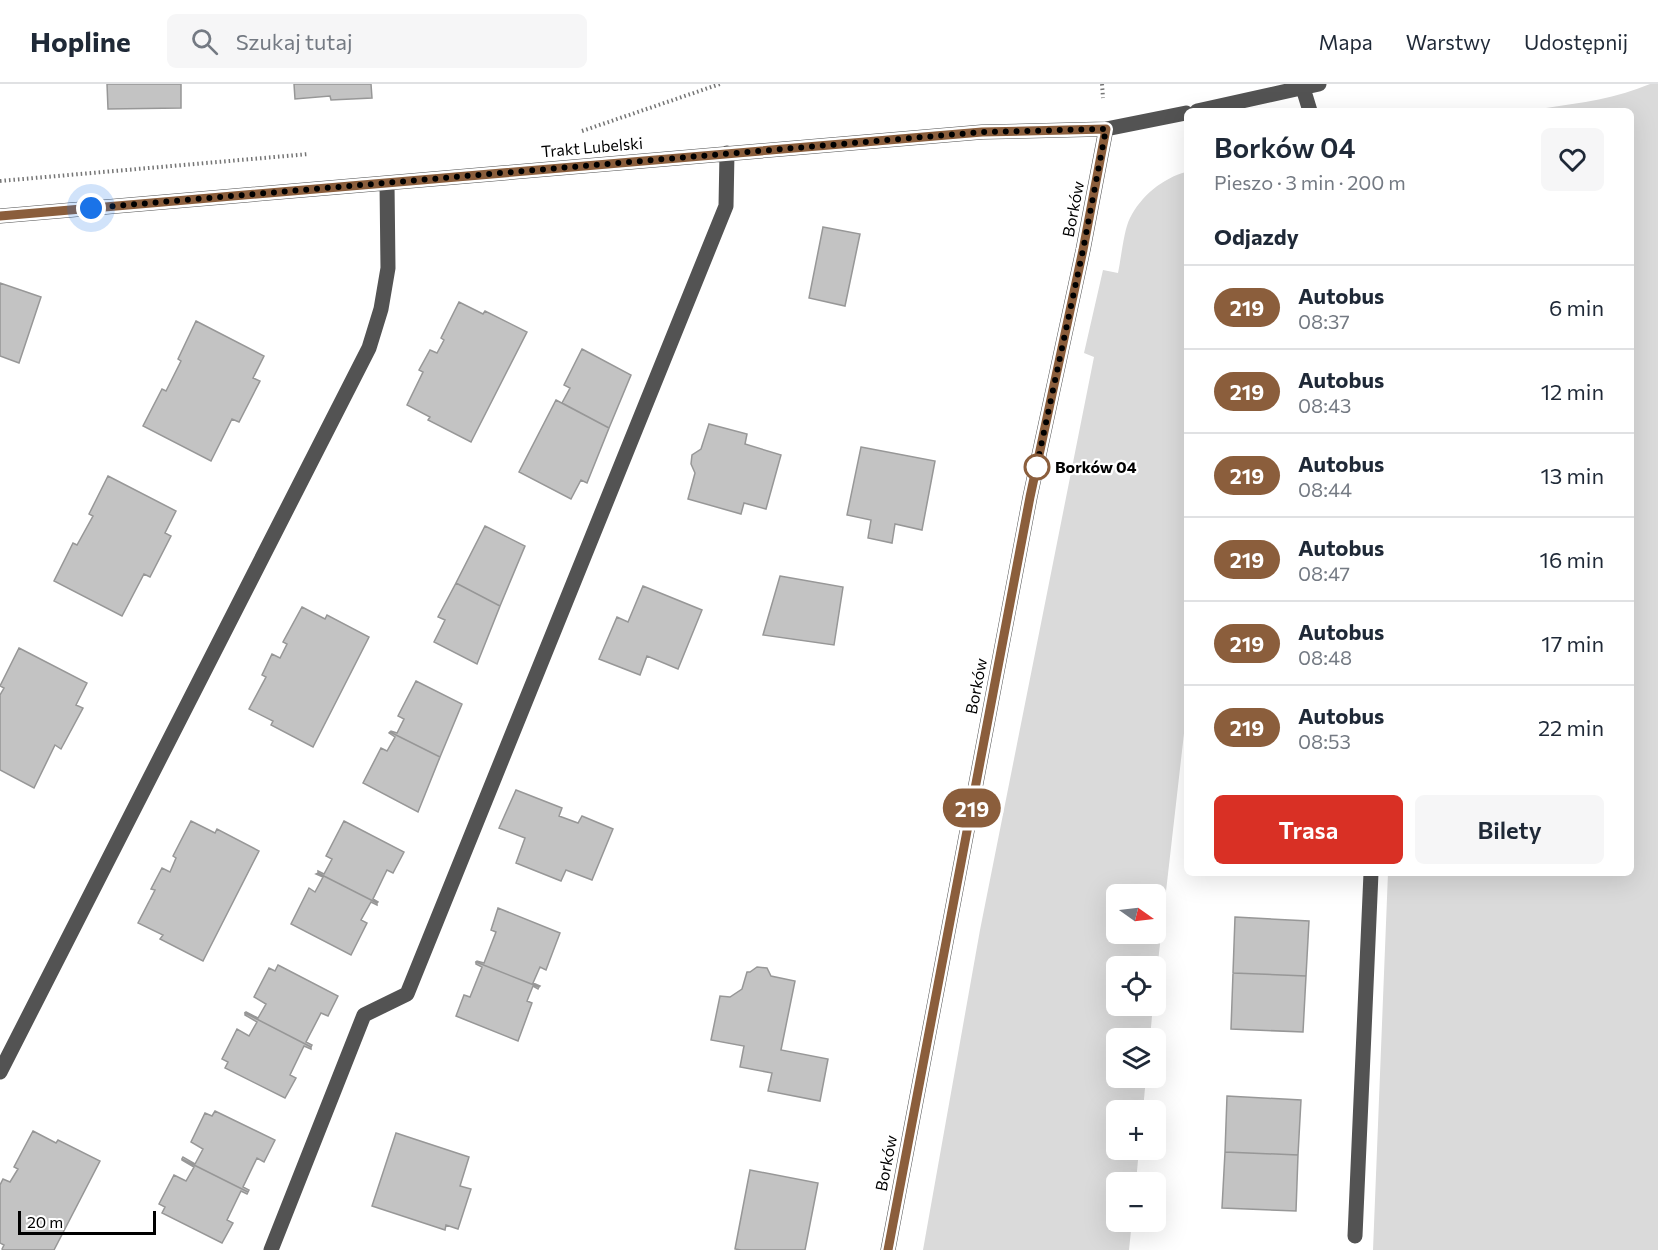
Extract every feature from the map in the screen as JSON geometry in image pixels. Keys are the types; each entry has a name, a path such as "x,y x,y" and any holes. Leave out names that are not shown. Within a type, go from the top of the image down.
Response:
{"street":[{"path":"1211,108 1319,84"},
{"path":"1303,88 1309,108"},
{"name":"Trakt Lubelski","path":"0,216 982,132 1106,129 1184,113"},
{"name":"Borków","path":"888,1250 1030,497 1083,250 1106,129"},
{"path":"271,1250 364,1015 407,994 726,206 727,153"},
{"path":"0,1072 369,348 381,309 388,268 387,183"},
{"path":"1355,1236 1371,876"}],"path":[{"path":"579,133 720,84"},
{"path":"0,181 320,153"}],"shaded area":[{"path":"1650,84 1658,84 1658,1250 1373,1250 1388,876 1634,876 1634,108 1546,108 1586,102"},
{"path":"1184,173 1184,734 1166,891 1166,884 1106,884 1106,944 1160,944 1159,956 1106,956 1106,1016 1152,1016 1151,1028 1106,1028 1106,1088 1145,1088 1144,1100 1106,1100 1106,1160 1138,1160 1137,1172 1106,1172 1106,1232 1131,1232 1129,1250 923,1250 980,930 1094,357 1084,353 1103,270 1118,273 1130,218 1146,195 1161,183"}],"building":[{"path":"107,84 181,84 181,108 108,109"},
{"path":"294,84 371,84 372,98 331,100 330,96 295,99"},
{"path":"823,227 860,234 845,306 809,298"},
{"path":"0,283 41,297 19,363 0,356"},
{"path":"459,302 483,314 485,311 527,332 471,442 428,420 430,417 407,405 423,372 419,370 430,350 437,353 444,340 441,338"},
{"path":"196,321 264,356 253,378 260,381 239,422 232,419 211,461 143,426 162,389 166,391 181,361 178,359"},
{"path":"582,349 631,375 609,428 562,403 570,388 564,385"},
{"path":"556,400 609,428 587,483 581,480 571,499 519,472"},
{"path":"709,424 747,434 745,444 781,455 766,509 744,503 741,514 688,499 695,473 691,464 692,455 701,449"},
{"path":"861,447 935,461 922,530 895,524 892,543 868,538 871,520 847,515"},
{"path":"108,476 176,511 165,533 171,536 150,577 144,574 122,616 54,581 73,543 77,545 93,516 89,514"},
{"path":"485,526 525,546 500,606 456,583"},
{"path":"780,576 843,587 834,645 763,635"},
{"path":"456,583 500,606 477,664 434,642 445,620 438,617"},
{"path":"643,586 702,610 678,669 647,656 640,675 599,659 617,617 628,622"},
{"path":"302,607 325,619 327,615 369,637 313,747 271,725 273,721 249,709 266,677 262,675 272,654 280,658 287,644 283,642"},
{"path":"19,648 87,683 76,705 83,708 61,749 55,745 34,788 0,770 0,695 4,688 0,686"},
{"path":"416,681 462,704 440,757 390,732 397,733 404,719 398,716"},
{"path":"390,732 440,757 418,812 363,783 381,748 387,751 395,737"},
{"path":"516,790 562,808 559,816 578,823 582,816 613,829 592,880 566,870 561,881 516,863 525,838 499,828"},
{"path":"191,821 215,833 217,829 259,851 203,961 160,939 163,935 138,923 155,890 151,889 162,868 170,872 176,858 173,856"},
{"path":"344,821 404,852 393,873 387,870 373,899 377,903 318,873 318,871 324,874 332,859 326,856"},
{"path":"318,873 377,903 377,905 371,902 361,920 367,923 351,955 291,924 309,888 315,892 323,877 316,874"},
{"path":"498,908 560,933 546,970 540,967 533,983 539,987 476,962 484,963 496,932 491,930"},
{"path":"1235,917 1309,921 1306,976 1233,973"},
{"path":"476,962 539,987 538,989 533,986 527,1001 532,1003 518,1041 456,1016 464,995 470,997 482,967"},
{"path":"278,965 338,996 328,1016 321,1013 306,1042 312,1045 311,1047 245,1013 258,1018 266,1004 254,997 269,968 275,971"},
{"path":"757,967 767,968 771,976 795,981 781,1050 828,1059 820,1101 768,1091 772,1073 740,1067 744,1046 711,1040 720,996 730,997 742,989 747,972"},
{"path":"1233,973 1306,976 1303,1032 1231,1029"},
{"path":"245,1013 311,1047 311,1049 304,1046 290,1075 296,1078 285,1098 225,1068 228,1062 222,1059 237,1029 249,1036 257,1022"},
{"path":"1227,1096 1301,1100 1298,1155 1225,1152"},
{"path":"215,1111 275,1140 264,1162 257,1158 243,1187 249,1190 248,1192 182,1159 183,1157 195,1164 203,1149 191,1142 205,1113 212,1116"},
{"path":"33,1131 56,1143 58,1140 100,1161 54,1250 3,1250 4,1245 0,1243 0,1185 3,1179 10,1182 18,1169 14,1167"},
{"path":"396,1133 469,1157 460,1186 471,1189 458,1229 446,1225 445,1230 372,1206"},
{"path":"1225,1152 1298,1155 1296,1211 1222,1208"},
{"path":"182,1159 248,1192 247,1194 241,1191 227,1220 233,1223 222,1243 162,1213 165,1207 159,1204 174,1175 186,1181 194,1167"},
{"path":"750,1170 818,1183 805,1250 735,1249"}],"bus line":[{"name":"219","path":"0,216 982,132 1106,129 1083,250 1030,497 888,1250"}],"place":[{"name":"Borków 04","path":"1037,467"}],"route":[{"path":"91,208 982,132 1106,129 1083,250 1035,474 1037,467"}]}
